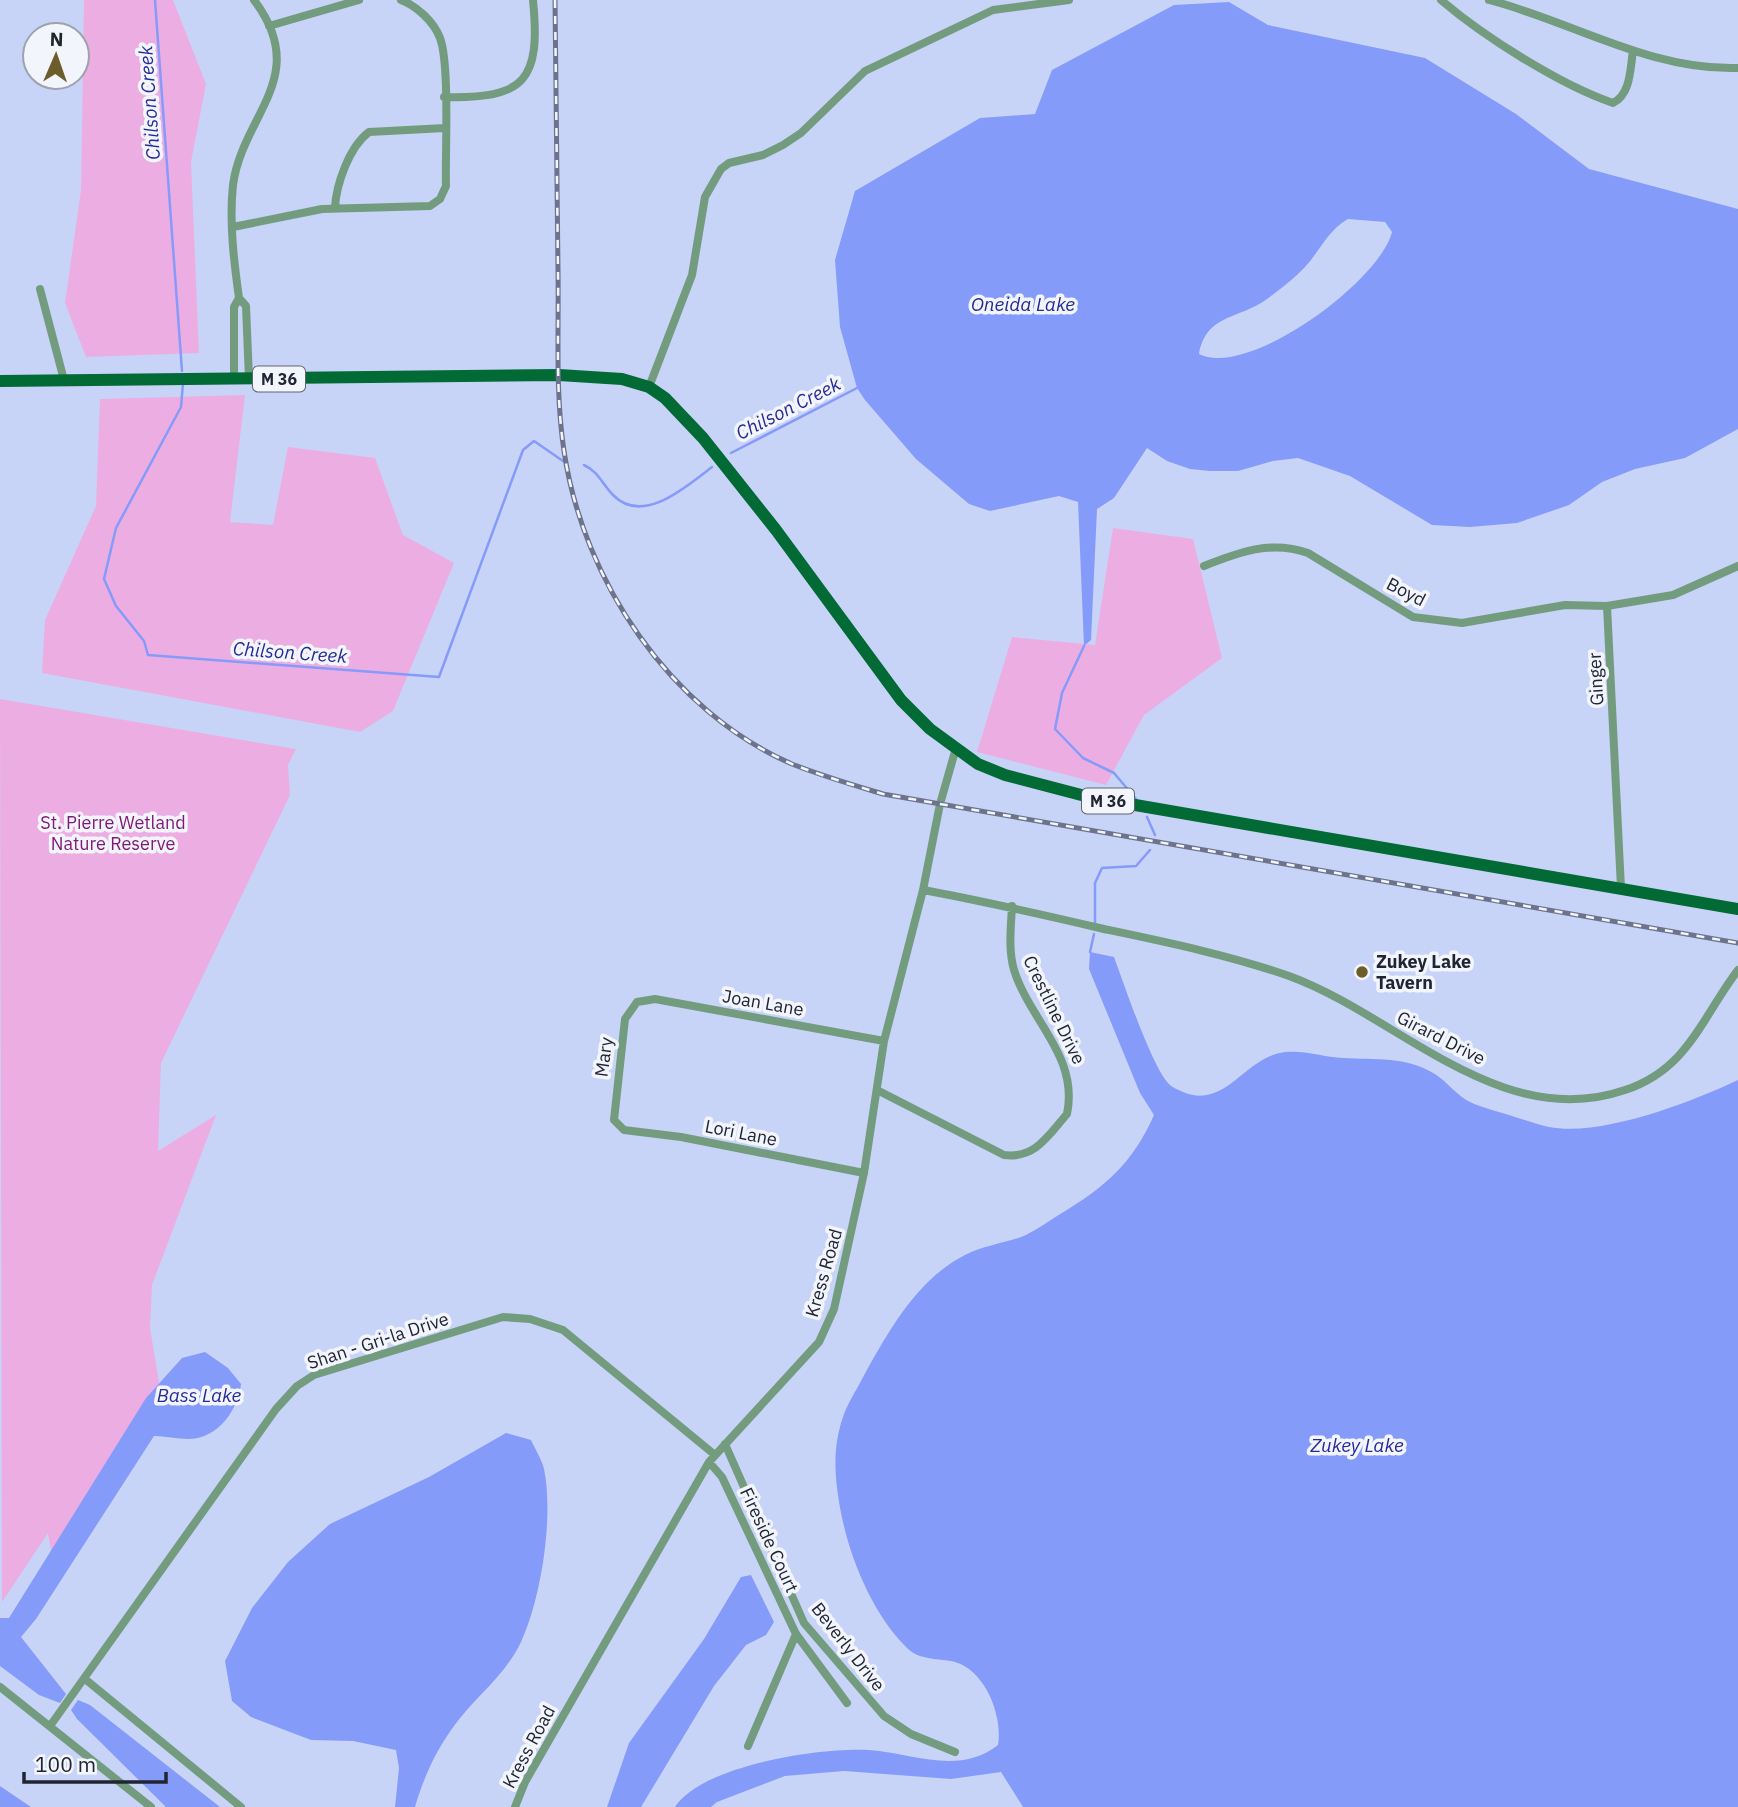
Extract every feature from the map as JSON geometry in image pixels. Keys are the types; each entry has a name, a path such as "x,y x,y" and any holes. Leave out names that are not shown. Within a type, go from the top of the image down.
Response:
{"main road":[{"name":"M 36","path":"0,381 602,376 649,387 691,422 776,530 901,700 930,729 956,748 1005,775 1064,792 1738,909"}],"street":[{"path":"250,379 246,306 239,298 233,260 235,176 277,73 269,26 254,0"},
{"path":"269,26 359,0"},
{"path":"233,227 334,208 435,203 446,186 444,52 439,37 420,12 401,0"},
{"path":"444,97 490,97 506,92 525,77 534,49 533,0"},
{"path":"649,387 692,275 705,197 721,169 729,163 764,155 801,133 865,71 993,10 1069,0"},
{"path":"1441,0 1461,17 1558,78 1613,103 1621,99 1628,86 1633,51"},
{"path":"1489,0 1520,8 1633,51 1706,66 1738,68"},
{"path":"334,208 336,191 363,136 379,129 445,128"},
{"path":"40,289 64,380"},
{"path":"234,379 234,307 239,298"},
{"name":"Boyd","path":"1204,566 1252,549 1273,545 1294,548 1328,564 1399,610 1433,621 1482,620 1574,604 1607,606"},
{"path":"1607,606 1673,595 1738,566"},
{"name":"Ginger","path":"1607,606 1620,888"},
{"name":"Kress Road","path":"515,1807 525,1782 709,1462 819,1342 837,1298 864,1173 884,1041 923,890 940,804 956,748"},
{"name":"Girard Drive","path":"923,890 1012,906 1182,946 1289,976 1331,994 1455,1065 1504,1087 1541,1097 1594,1097 1624,1091 1656,1077 1675,1063 1738,970"},
{"name":"Crestline Drive","path":"877,1090 1004,1154 1015,1156 1037,1148 1067,1114 1068,1073 1015,974 1010,956 1012,906"},
{"name":"Joan Lane","path":"637,1002 655,999 884,1041"},
{"name":"Mary","path":"614,1120 625,1019 637,1002"},
{"name":"Lori Lane","path":"614,1120 624,1130 681,1137 864,1173"},
{"name":"Shan - Gri-la Drive","path":"50,1726 276,1409 296,1386 314,1376 503,1317 530,1319 563,1330 715,1455"},
{"name":"Beverly Drive","path":"725,1444 804,1623 884,1716 911,1734 956,1752"},
{"name":"Fireside Court","path":"709,1462 728,1488 796,1634 847,1703"},
{"path":"748,1746 796,1634"},
{"path":"85,1679 241,1807"},
{"path":"0,1687 151,1807"}],"green space":[{"path":"84,0 173,0 206,84 191,162 199,353 86,357 65,303 81,190 83,91 91,91 91,21 84,21"},
{"path":"245,395 230,522 273,525 288,447 375,458 403,535 454,563 393,711 360,732 42,673 45,620 96,506 100,399"},
{"path":"1113,528 1193,539 1222,658 1144,715 1106,785 977,752 1012,637 1095,645"},
{"name":"St. Pierre Wetland Nature Reserve","path":"0,699 296,749 288,765 290,795 161,1063 158,1151 216,1115 152,1285 150,1328 161,1394 52,1556 48,1533 2,1602"}],"water":[{"name":"Oneida Lake","path":"1229,2 1268,25 1425,58 1516,114 1589,169 1738,209 1738,429 1685,458 1635,469 1602,482 1569,505 1517,523 1470,527 1432,525 1350,476 1298,458 1273,461 1238,471 1210,471 1190,469 1167,461 1147,448 1114,498 1097,509 1091,640 1084,646 1078,502 1059,496 990,511 969,504 916,459 857,388 840,327 835,260 855,191 980,118 1035,114 1052,70 1174,5","holes":["1348,219 1385,222 1392,232 1382,252 1364,275 1339,299 1309,321 1248,352 1221,358 1199,354 1203,341 1216,324 1257,305 1286,284"]},
{"name":"Zukey Lake","path":"1090,952 1114,957 1131,1005 1162,1075 1173,1087 1198,1096 1223,1089 1258,1063 1285,1052 1391,1060 1424,1068 1468,1101 1478,1105 1544,1126 1570,1129 1594,1127 1646,1115 1738,1080 1738,1807 1023,1807 1001,1772 951,1779 844,1771 785,1776 717,1802 711,1807 675,1807 689,1792 710,1780 764,1762 794,1756 869,1750 951,1761 983,1754 998,1745 995,1709 984,1685 976,1675 955,1662 923,1657 911,1652 893,1632 870,1596 853,1556 841,1515 836,1446 849,1402 872,1361 905,1309 932,1278 965,1255 1026,1235 1078,1203 1116,1172 1146,1132 1154,1115 1140,1093 1089,969"},
{"name":"Bass Lake","path":"205,1352 228,1368 241,1384 236,1404 225,1421 209,1434 199,1438 154,1436 36,1619 21,1637 66,1694 60,1703 39,1695 0,1666 0,1618 9,1618 146,1398 182,1358"},
{"path":"506,1433 531,1440 544,1469 547,1488 546,1533 534,1604 521,1642 507,1665 462,1715 441,1745 426,1775 415,1807 395,1807 399,1768 396,1750 353,1741 311,1740 251,1717 232,1701 225,1661 252,1608 288,1562 330,1524 429,1477"},
{"path":"751,1575 774,1622 766,1635 746,1645 714,1686 641,1807 607,1807 629,1743 704,1639 741,1577"},
{"path":"78,1700 90,1705 220,1807 166,1807 77,1719 71,1710"},
{"path":"0,1786 31,1807 0,1807"}],"waterway":[{"name":"Chilson Creek","path":"155,0 182,371"},
{"name":"Chilson Creek","path":"183,383 181,407 116,528 104,579 116,606 144,641 148,655 439,677 523,450 534,441 563,461"},
{"name":"Chilson Creek","path":"731,453 857,388"},
{"name":"Chilson Creek","path":"584,465 597,475 613,495 625,503 638,506 664,500 712,467"},
{"path":"1084,646 1062,693 1055,729 1083,758 1114,773 1136,799"},
{"path":"1147,817 1155,835"},
{"path":"1095,926 1095,883 1102,868 1136,866 1150,850"},
{"path":"1090,952 1094,934"}],"railway":[{"path":"555,0 558,384 564,451 574,499 590,547 612,593 639,636 671,676 708,711 748,741 792,764 883,794 1738,943"}],"place":[{"name":"Zukey Lake Tavern","path":"1362,972"}]}
